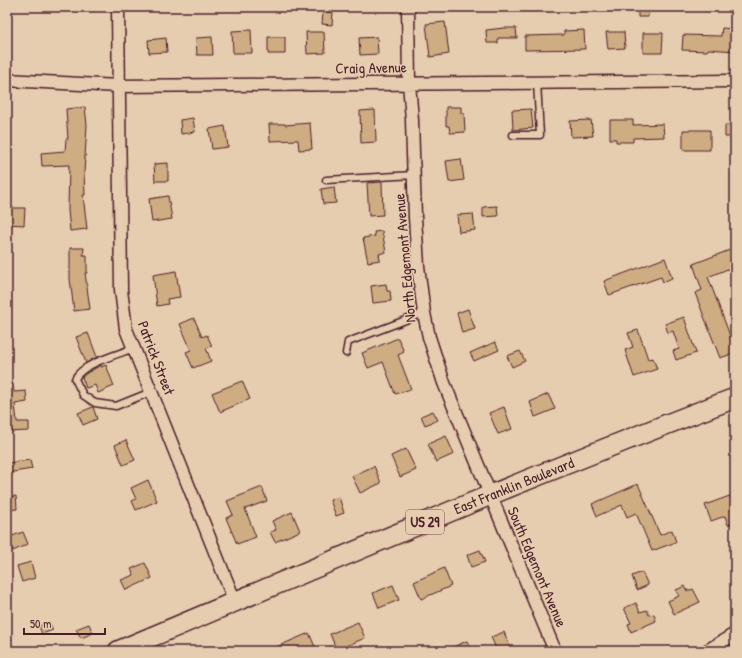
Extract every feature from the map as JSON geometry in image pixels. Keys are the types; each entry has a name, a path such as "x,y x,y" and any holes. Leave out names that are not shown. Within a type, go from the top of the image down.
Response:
{"main road":[{"name":"East Franklin Boulevard","path":"118,651 489,495 652,429 735,398"}],"street":[{"name":"Patrick Street","path":"118,7 121,290 126,329 235,602"},
{"name":"North Edgemont Avenue","path":"408,7 409,83 418,266 424,313 429,337 442,377 489,495"},
{"name":"Craig Avenue","path":"7,80 118,86 538,82 735,82"},
{"name":"South Edgemont Avenue","path":"489,495 555,651"},
{"path":"707,651 735,634"}],"lane":[{"path":"513,135 540,135 538,82"},
{"path":"326,180 414,175"},
{"path":"346,353 348,342 424,313"},
{"path":"134,348 83,369 77,373 75,378 77,385 83,395 95,403 116,406 151,392"}],"building":[{"path":"638,7 648,7 648,17 638,17"},
{"path":"323,12 333,12 332,25 322,24"},
{"path":"445,22 449,54 430,57 426,24"},
{"path":"516,28 517,38 498,38 498,43 487,43 486,30"},
{"path":"722,28 735,29 735,51 708,49 707,51 682,50 683,35 721,36"},
{"path":"251,30 252,53 233,53 232,31"},
{"path":"584,30 585,49 525,50 525,36 564,35 564,31"},
{"path":"306,32 324,32 325,53 307,54"},
{"path":"606,32 624,32 625,48 608,49"},
{"path":"643,33 663,33 662,53 643,53"},
{"path":"212,37 213,55 197,55 196,38"},
{"path":"268,37 285,37 285,54 268,54"},
{"path":"377,37 378,54 360,55 359,38"},
{"path":"166,38 167,52 149,53 148,40"},
{"path":"85,107 87,125 84,173 85,195 83,195 87,229 70,231 68,210 69,165 42,166 41,153 65,151 66,139 68,139 66,109"},
{"path":"446,107 461,107 461,113 464,113 465,132 450,133 449,126 446,126"},
{"path":"531,109 533,128 513,130 512,110"},
{"path":"375,110 376,142 361,143 360,111"},
{"path":"193,118 195,132 181,134 180,120"},
{"path":"591,120 593,136 571,137 570,121"},
{"path":"610,120 633,120 633,125 663,124 664,137 633,138 633,142 616,142 616,139 610,139"},
{"path":"310,123 312,149 299,150 298,140 270,141 269,124 285,125"},
{"path":"725,125 735,125 735,137 725,137"},
{"path":"225,126 228,147 212,149 209,129"},
{"path":"683,130 710,130 710,150 683,150"},
{"path":"461,159 464,180 449,182 446,161"},
{"path":"168,163 168,181 155,181 154,164"},
{"path":"382,182 383,215 369,216 367,183"},
{"path":"334,187 336,203 323,204 321,189"},
{"path":"168,196 172,219 152,222 149,199"},
{"path":"497,206 498,216 483,217 483,207"},
{"path":"7,208 25,208 24,225 7,224"},
{"path":"473,214 475,230 459,232 457,215"},
{"path":"382,231 386,252 379,254 380,260 368,262 363,238 375,236 374,232"},
{"path":"70,248 84,248 83,255 87,255 87,273 85,273 90,309 74,311 70,279"},
{"path":"735,248 735,266 708,277 735,349 735,353 720,358 695,293 702,290 693,264"},
{"path":"665,258 672,278 663,282 661,277 609,295 604,281"},
{"path":"176,271 180,297 167,299 168,304 157,306 153,275"},
{"path":"386,284 387,291 390,291 391,301 373,303 371,286"},
{"path":"468,309 475,329 462,333 457,313"},
{"path":"684,317 696,353 676,360 673,351 679,349 673,331 668,333 665,324"},
{"path":"194,318 202,337 207,335 212,346 206,348 211,361 193,368 186,352 191,350 180,324"},
{"path":"638,330 648,359 653,358 657,369 634,377 625,350 633,347 628,333"},
{"path":"88,333 97,357 86,363 76,337"},
{"path":"398,338 404,352 398,355 411,389 395,394 383,362 368,368 362,353"},
{"path":"495,342 499,350 474,361 470,353"},
{"path":"520,351 525,361 512,367 507,356"},
{"path":"101,365 101,367 106,365 114,386 98,393 95,385 86,388 82,377"},
{"path":"242,381 250,399 220,412 212,393"},
{"path":"7,384 13,384 14,392 26,391 27,402 15,404 17,422 29,422 29,431 7,432"},
{"path":"548,394 555,409 535,417 530,402"},
{"path":"93,407 97,419 83,425 78,413"},
{"path":"504,407 512,429 498,434 489,413"},
{"path":"433,411 438,420 425,425 421,416"},
{"path":"446,436 454,454 436,462 428,444"},
{"path":"126,440 135,460 123,465 115,445"},
{"path":"406,449 416,470 400,477 391,456"},
{"path":"30,460 32,469 7,473 7,463"},
{"path":"374,466 381,483 360,493 352,476"},
{"path":"148,480 157,501 136,510 132,501 136,499 131,488"},
{"path":"638,484 660,535 672,530 676,542 652,551 636,513 627,517 622,505 597,516 592,504"},
{"path":"262,487 267,501 245,509 256,537 237,544 226,518 233,515 227,501"},
{"path":"735,494 735,522 728,525 725,516 711,521 705,505"},
{"path":"16,496 17,509 7,510 7,497"},
{"path":"339,497 344,513 336,516 330,500"},
{"path":"292,512 300,531 275,542 270,532 276,530 272,521"},
{"path":"23,532 28,544 13,551 7,538"},
{"path":"480,550 485,562 471,567 467,555"},
{"path":"31,562 35,578 22,582 17,566"},
{"path":"145,563 152,578 126,590 121,580 134,575 131,569"},
{"path":"444,568 451,586 421,599 414,582"},
{"path":"642,572 648,585 637,590 632,576"},
{"path":"393,585 399,600 379,608 373,593"},
{"path":"685,586 687,591 693,589 700,602 674,614 668,601 679,596 676,590"},
{"path":"636,603 640,612 647,610 649,615 654,614 656,621 631,632 628,624 631,623 624,608"},
{"path":"49,622 53,630 42,634 39,626"},
{"path":"358,622 365,638 346,646 348,651 337,651 330,634"},
{"path":"89,624 93,633 81,638 76,629"},
{"path":"504,632 510,647 497,651 491,637"},
{"path":"309,633 316,649 310,651 267,651"},
{"path":"467,641 472,651 444,651"}]}
